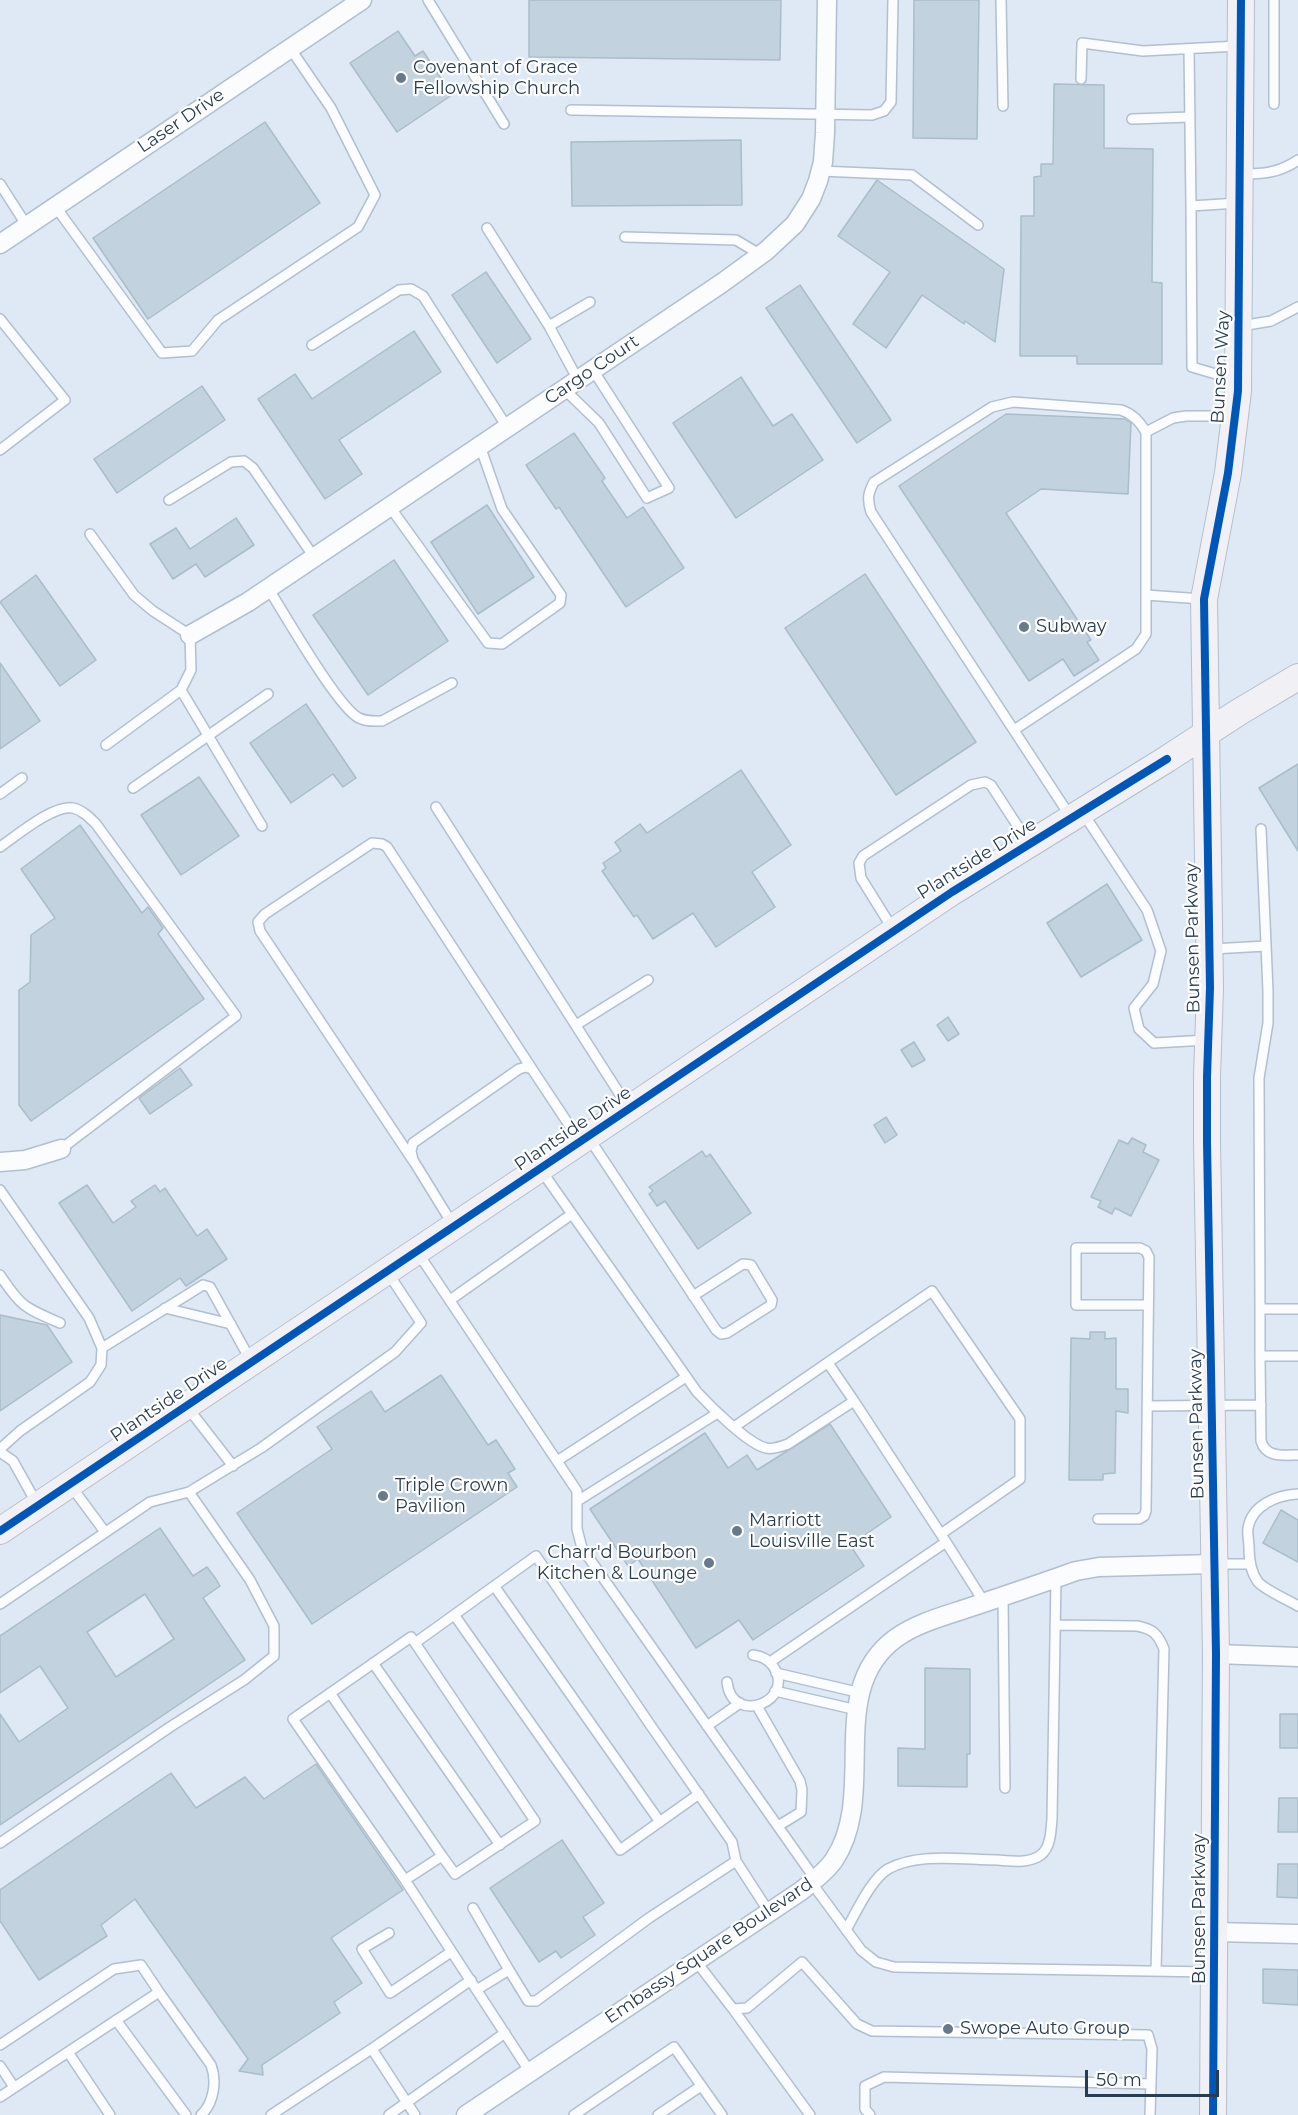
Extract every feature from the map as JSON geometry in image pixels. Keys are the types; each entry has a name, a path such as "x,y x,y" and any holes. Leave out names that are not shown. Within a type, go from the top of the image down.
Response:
{"street":[{"name":"Laser Drive","path":"0,244 362,0"},
{"name":"Cargo Court","path":"190,635 268,588 390,507 778,242 801,216 811,199 823,162 826,0"},
{"name":"Bunsen Way","path":"1207,732 1204,599 1228,472 1238,381 1241,0"},
{"name":"Plantside Drive","path":"0,1532 894,931 1207,732 1298,677"},
{"name":"Bunsen Parkway","path":"1207,732 1209,949 1207,1142 1216,1654 1214,2115"},
{"path":"0,1161 25,1160 61,1149"},
{"name":"Embassy Square Boulevard","path":"466,2115 769,1912 813,1881 834,1860 851,1824 855,1793 859,1701 869,1669 877,1657 895,1639 932,1620 1056,1578 1099,1567 1214,1564"},
{"path":"1216,1654 1298,1656"},
{"path":"1215,1932 1298,1934"}],"lane":[{"path":"428,0 504,124"},
{"path":"571,110 825,115 872,115 884,111 891,102 893,0"},
{"path":"1001,0 1003,106"},
{"path":"1274,0 1274,104"},
{"path":"1081,79 1082,43 1143,51 1241,45"},
{"path":"56,206 162,353 192,351 218,320 358,227 375,195 331,108 290,48"},
{"path":"1189,48 1192,367 1238,381"},
{"path":"1132,119 1190,117"},
{"path":"1240,174 1269,174 1284,169 1298,160"},
{"path":"821,171 912,175 978,225"},
{"path":"0,184 27,226"},
{"path":"1191,206 1239,203"},
{"path":"487,228 549,326 599,423 647,498 669,488 578,380"},
{"path":"625,237 736,240 761,255"},
{"path":"312,345 399,290 411,289 423,296 507,427"},
{"path":"549,326 590,302"},
{"path":"1238,327 1271,321 1298,307"},
{"path":"0,319 65,400 0,450"},
{"path":"1014,730 1136,649 1146,634 1146,432 1130,413 1121,410 1002,403 992,407 874,482 868,491 868,501 871,512 1014,730 1147,910 1161,951 1153,984 1134,1008 1139,1029 1154,1043 1209,1040"},
{"path":"1146,432 1173,418 1235,416"},
{"path":"390,507 488,643 502,644 560,603 561,595 502,509 480,446"},
{"path":"169,500 231,462 244,462 253,468 314,557"},
{"path":"90,534 134,595 190,635 191,670 181,690 106,745"},
{"path":"268,588 339,699 358,718 370,722 382,721 452,683"},
{"path":"1146,595 1204,599"},
{"path":"181,690 262,826"},
{"path":"133,788 267,694"},
{"path":"0,794 22,778"},
{"path":"894,931 861,878 859,863 863,856 971,785 985,782 991,785 1029,844"},
{"path":"0,847 53,811 70,807 81,811 96,824 236,1016 61,1149"},
{"path":"436,807 630,1109"},
{"path":"1261,829 1268,1023 1259,1078 1261,1441 1263,1449 1270,1454 1298,1455"},
{"path":"454,1226 260,931 258,922 265,914 372,843 387,847 532,1069 584,1139 716,1330 721,1334 727,1333 771,1305 772,1300 751,1265 747,1264 743,1264 693,1296"},
{"path":"1209,949 1266,946"},
{"path":"576,1025 648,980"},
{"path":"414,1162 411,1151 413,1143 519,1069 526,1066 532,1069"},
{"path":"540,1169 686,1377 716,1414 765,1448 777,1448 788,1444 854,1401"},
{"path":"0,1190 89,1318 102,1348 100,1365 90,1382 20,1431 0,1451 13,1461 39,1506"},
{"path":"450,1300 572,1214"},
{"path":"1098,1519 1139,1519 1146,1511 1149,1257 1146,1251 1140,1248 1076,1248 1076,1305 1148,1305"},
{"path":"417,1251 577,1491 579,1500 577,1529 582,1548 778,1826 861,1950 876,1962 894,1967 1214,1972"},
{"path":"0,1604 150,1502 189,1492 233,1466 395,1352 421,1323 387,1272"},
{"path":"0,1275 14,1296 26,1308 60,1323"},
{"path":"102,1348 203,1285 210,1287 252,1362"},
{"path":"734,1427 933,1291 1020,1419 1020,1479 943,1538 770,1662"},
{"path":"165,1308 231,1324"},
{"path":"1260,1310 1298,1309"},
{"path":"1260,1356 1298,1356"},
{"path":"828,1362 984,1602"},
{"path":"557,1461 686,1377"},
{"path":"1147,1406 1261,1405"},
{"path":"186,1406 233,1466"},
{"path":"579,1500 716,1414"},
{"path":"70,1485 105,1532"},
{"path":"0,1843 170,1727 244,1680 274,1656 274,1626 250,1580 189,1492"},
{"path":"1298,1494 1289,1494 1274,1499 1254,1513 1248,1528 1249,1564 1259,1582 1298,1606"},
{"path":"415,1643 536,1556 732,1842 736,1861 769,1912"},
{"path":"1214,1564 1249,1564"},
{"path":"846,1930 872,1886 887,1870 927,1859 1026,1861 1043,1853 1050,1839 1052,1819 1056,1578"},
{"path":"495,1587 660,1822"},
{"path":"1004,1596 1005,1788"},
{"path":"454,1616 620,1850 699,1794"},
{"path":"1055,1625 1149,1628 1159,1636 1164,1649 1156,1971"},
{"path":"330,1694 455,1874 535,1821 411,1637 292,1719 405,1880 530,2072"},
{"path":"727,1682 730,1694 740,1703 757,1706 768,1701 777,1686 777,1673 770,1662 753,1655"},
{"path":"374,1663 500,1845"},
{"path":"777,1673 859,1701"},
{"path":"775,1691 859,1701"},
{"path":"707,1726 740,1703"},
{"path":"757,1706 800,1781 802,1790 801,1812 778,1826"},
{"path":"405,1880 442,1856"},
{"path":"473,1908 528,2001 536,2001 649,1918 736,1861"},
{"path":"388,1933 362,1949 390,1992 451,1952"},
{"path":"695,1960 810,2115"},
{"path":"733,2009 747,2008 802,1962 857,2024 872,2031 1148,2035 1152,2049 1150,2115"},
{"path":"0,2045 114,1969 141,1965 211,2065 216,2077 210,2100 201,2115"},
{"path":"478,1989 509,1970"},
{"path":"271,2115 372,2049 471,1980"},
{"path":"0,2097 159,1992"},
{"path":"116,2020 186,2115"},
{"path":"389,2115 505,2033"},
{"path":"574,2115 674,2047 722,2115"},
{"path":"372,2049 415,2115"},
{"path":"69,2052 110,2115"},
{"path":"0,2066 14,2087"},
{"path":"870,2115 865,2109 865,2086 884,2077 1151,2084"},
{"path":"658,2115 701,2086"}],"building":[{"path":"529,0 781,0 780,60 529,57"},
{"path":"914,0 979,0 977,139 913,138"},
{"name":"Covenant of Grace Fellowship Church","path":"398,31 415,56 423,51 452,95 397,132 350,63"},
{"path":"1054,84 1104,85 1104,148 1153,149 1152,282 1162,283 1162,364 1077,364 1077,356 1020,356 1021,216 1034,216 1034,177 1041,176 1041,164 1053,164"},
{"path":"265,122 320,203 148,319 93,238"},
{"path":"741,140 742,205 572,206 571,142"},
{"path":"877,180 1004,269 995,342 922,295 886,348 853,324 890,272 838,236"},
{"path":"486,272 531,339 497,363 452,295"},
{"path":"800,285 891,420 857,443 766,308"},
{"path":"414,331 441,372 339,440 362,474 325,499 258,399 295,374 312,399"},
{"path":"741,377 773,426 792,414 823,460 736,518 673,423"},
{"path":"202,386 225,420 117,493 94,459"},
{"path":"1006,414 1125,419 1131,423 1128,494 1041,489 1006,513 1091,640 1087,642 1099,660 1074,676 1063,659 1029,681 899,486"},
{"path":"574,433 605,478 602,481 627,518 643,507 684,568 626,607 559,507 556,509 526,465"},
{"path":"487,505 534,577 478,614 431,542"},
{"path":"236,518 254,545 205,577 196,564 173,579 150,544 176,528 190,549"},
{"path":"394,560 448,641 368,695 313,615"},
{"path":"865,574 976,742 896,795 785,628"},
{"path":"36,575 96,660 60,686 0,602"},
{"path":"0,663 40,721 0,749"},
{"path":"306,704 356,778 343,787 333,774 291,803 250,743"},
{"path":"1298,764 1298,851 1259,788"},
{"path":"741,770 791,845 752,872 775,907 716,947 693,913 653,939 637,915 634,917 602,871 606,868 603,863 621,851 615,842 640,824 647,833"},
{"path":"199,777 239,836 181,875 141,815"},
{"path":"80,825 142,913 148,907 163,928 158,934 204,999 31,1121 19,1105 19,990 30,982 31,935 55,918 21,869"},
{"path":"1107,884 1142,940 1081,977 1047,923"},
{"path":"948,1017 959,1034 948,1041 937,1025"},
{"path":"914,1042 925,1060 912,1067 901,1050"},
{"path":"180,1068 192,1085 150,1114 139,1098"},
{"path":"886,1117 897,1135 885,1143 874,1125"},
{"path":"1132,1138 1146,1145 1143,1152 1159,1160 1131,1216 1115,1208 1112,1214 1098,1207 1101,1201 1091,1197 1119,1140 1128,1144"},
{"path":"702,1151 706,1157 710,1154 751,1213 698,1249 665,1201 657,1206 649,1194 653,1191 649,1187"},
{"path":"87,1185 113,1223 136,1207 131,1201 155,1185 160,1192 165,1188 197,1236 207,1229 227,1259 186,1286 180,1278 132,1311 59,1203"},
{"path":"0,1315 47,1325 72,1362 0,1411"},
{"path":"1090,1332 1105,1332 1105,1339 1116,1338 1116,1389 1128,1389 1128,1413 1116,1411 1115,1473 1103,1474 1103,1480 1069,1480 1071,1338 1090,1339"},
{"name":"Triple Crown Pavilion","path":"441,1375 488,1445 496,1440 515,1469 508,1473 517,1487 312,1624 237,1513 332,1449 317,1427 371,1391 385,1412"},
{"name":"Marriott Louisville East","path":"830,1424 891,1517 850,1545 864,1566 753,1640 739,1620 696,1648 638,1559 628,1566 590,1509 705,1433 728,1468 747,1455 757,1470"},
{"path":"1281,1510 1298,1520 1298,1562 1263,1543"},
{"path":"160,1528 193,1576 207,1567 216,1579 220,1586 203,1598 245,1660 0,1825 0,1714 19,1742 68,1708 40,1666 0,1693 0,1636","holes":["145,1594 174,1639 116,1677 87,1632"]},
{"path":"925,1668 970,1669 970,1754 967,1754 967,1787 898,1786 898,1748 925,1749"},
{"path":"1280,1714 1298,1714 1298,1748 1280,1748"},
{"path":"316,1764 403,1890 331,1938 362,1983 334,2002 340,2013 262,2065 263,2075 239,2071 248,2059 135,1899 101,1925 107,1936 39,1980 0,1921 0,1890 171,1773 196,1808 245,1777 264,1799"},
{"path":"1279,1798 1298,1798 1298,1832 1278,1832"},
{"path":"562,1840 604,1903 583,1917 595,1935 561,1958 556,1951 539,1962 490,1888"},
{"path":"1278,1864 1298,1864 1298,1898 1277,1897"},
{"path":"1263,1969 1298,1970 1298,2005 1263,2003"}],"cycle path":[{"path":"1213,2115 1216,1654 1207,1142 1210,988 1204,599 1228,473 1238,391 1241,0"},
{"path":"0,1531 952,892 1167,759"}],"place":[{"name":"Covenant of Grace Fellowship Church","path":"401,78"},
{"name":"Subway","path":"1024,627"},
{"name":"Triple Crown Pavilion","path":"383,1496"},
{"name":"Marriott Louisville East","path":"737,1531"},
{"name":"Charr'd Bourbon Kitchen & Lounge","path":"709,1563"},
{"name":"Swope Auto Group","path":"948,2029"}]}
